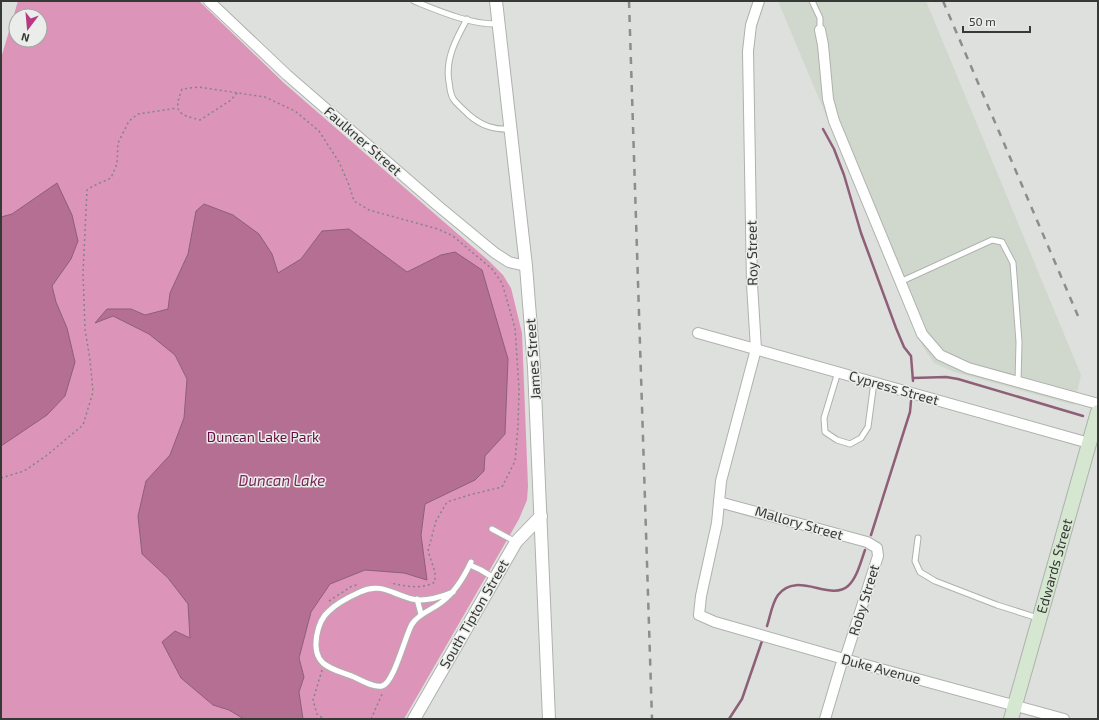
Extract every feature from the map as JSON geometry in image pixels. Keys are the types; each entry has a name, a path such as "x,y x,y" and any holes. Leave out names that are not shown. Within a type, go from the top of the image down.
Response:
{"main road":[{"name":"Edwards Street","path":"1011,719 1098,412"}],"street":[{"name":"Faulkner Street","path":"209,1 287,75 437,205 496,253 510,262 526,266"},
{"name":"James Street","path":"496,1 526,266 534,368 549,719"},
{"name":"Roy Street","path":"699,615 702,590 717,523 721,481 756,349 752,276 748,51 751,25 759,1"},
{"path":"820,30 824,45 828,99 834,121 922,334 940,355 968,368 1098,404"},
{"name":"Cypress Street","path":"698,333 1089,443"},
{"name":"Mallory Street","path":"719,502 867,542 877,548"},
{"name":"South Tipton Street","path":"414,719 516,542 541,516"},
{"name":"Roby Street","path":"825,719 841,665 848,653 878,556 877,548"},
{"name":"Duke Avenue","path":"699,615 711,620 844,659 1064,719"}],"lane":[{"path":"414,1 466,19 487,24 499,23"},
{"path":"812,1 820,18 820,30"},
{"path":"466,19 452,48 449,60 448,73 450,91 453,99 476,121 499,130 511,129"},
{"path":"900,282 992,240 1002,242 1013,264 1019,342 1018,382"},
{"path":"838,372 824,418 825,432 837,440 850,444 861,438 868,427 874,382"},
{"path":"492,530 516,542"},
{"path":"918,538 915,561 920,572 935,581 1039,618"},
{"path":"453,592 445,596 417,599 381,588 362,591 338,604 328,611 323,618 316,637 318,656 324,663 370,684 382,686 387,683 396,667 412,625 421,614 434,608 453,592 471,564 494,578"},
{"path":"417,599 421,614"}],"path":[{"path":"237,93 231,100 200,120 183,115 177,108 177,101 182,89 199,87 265,97 295,111 319,131 339,162 354,201 369,210 438,229 453,236 492,269 502,283 515,328 519,389 515,462 502,487 469,494 447,502 436,521 428,551 435,572 435,582 427,587 406,586 383,582"},
{"path":"1,478 24,472 83,425 93,392 90,360 84,329 83,273 87,190 111,178 117,164 118,143 128,121 138,114 177,108"},
{"path":"326,605 331,599 352,586 358,585"},
{"path":"324,663 313,700 317,714 324,719"},
{"path":"371,719 387,683"}],"shaded area":[{"path":"778,1 926,1 1081,375 1074,405 954,372 934,363 923,347"}],"green space":[{"name":"Duncan Lake Park","path":"18,1 199,1 284,83 489,261 503,275 511,288 522,333 528,486 527,500 519,519 404,719 1,719 1,58 8,35 8,48 48,48 48,8 16,8"}],"water":[{"path":"57,183 72,215 78,241 71,259 52,286 56,302 67,328 75,362 65,396 47,415 1,446 1,217 12,214"},
{"name":"Duncan Lake","path":"204,204 233,215 259,234 272,254 278,273 301,259 322,231 349,229 407,272 441,255 455,252 482,270 508,359 505,434 485,456 484,471 475,480 425,504 421,535 427,580 404,573 365,570 330,584 311,612 299,658 304,677 299,692 303,719 244,719 229,710 213,705 181,678 162,642 175,631 190,638 188,604 168,578 142,554 138,516 146,481 170,455 184,418 187,379 175,355 149,334 113,316 95,323 107,309 131,309 145,315 168,309 170,293 188,254 196,211"}],"waterway":[{"path":"823,129 834,149 844,175 861,233 896,328 904,347 911,356 913,381"},
{"path":"913,378 946,377 958,379 1083,416"},
{"path":"871,535 910,412 911,401"},
{"path":"767,626 776,598 786,588 794,585 804,585 832,591 841,590 848,586 854,579 865,550"},
{"path":"729,719 742,699 762,641"}],"railway":[{"path":"629,1 652,719"},
{"path":"943,1 1078,316"}]}
